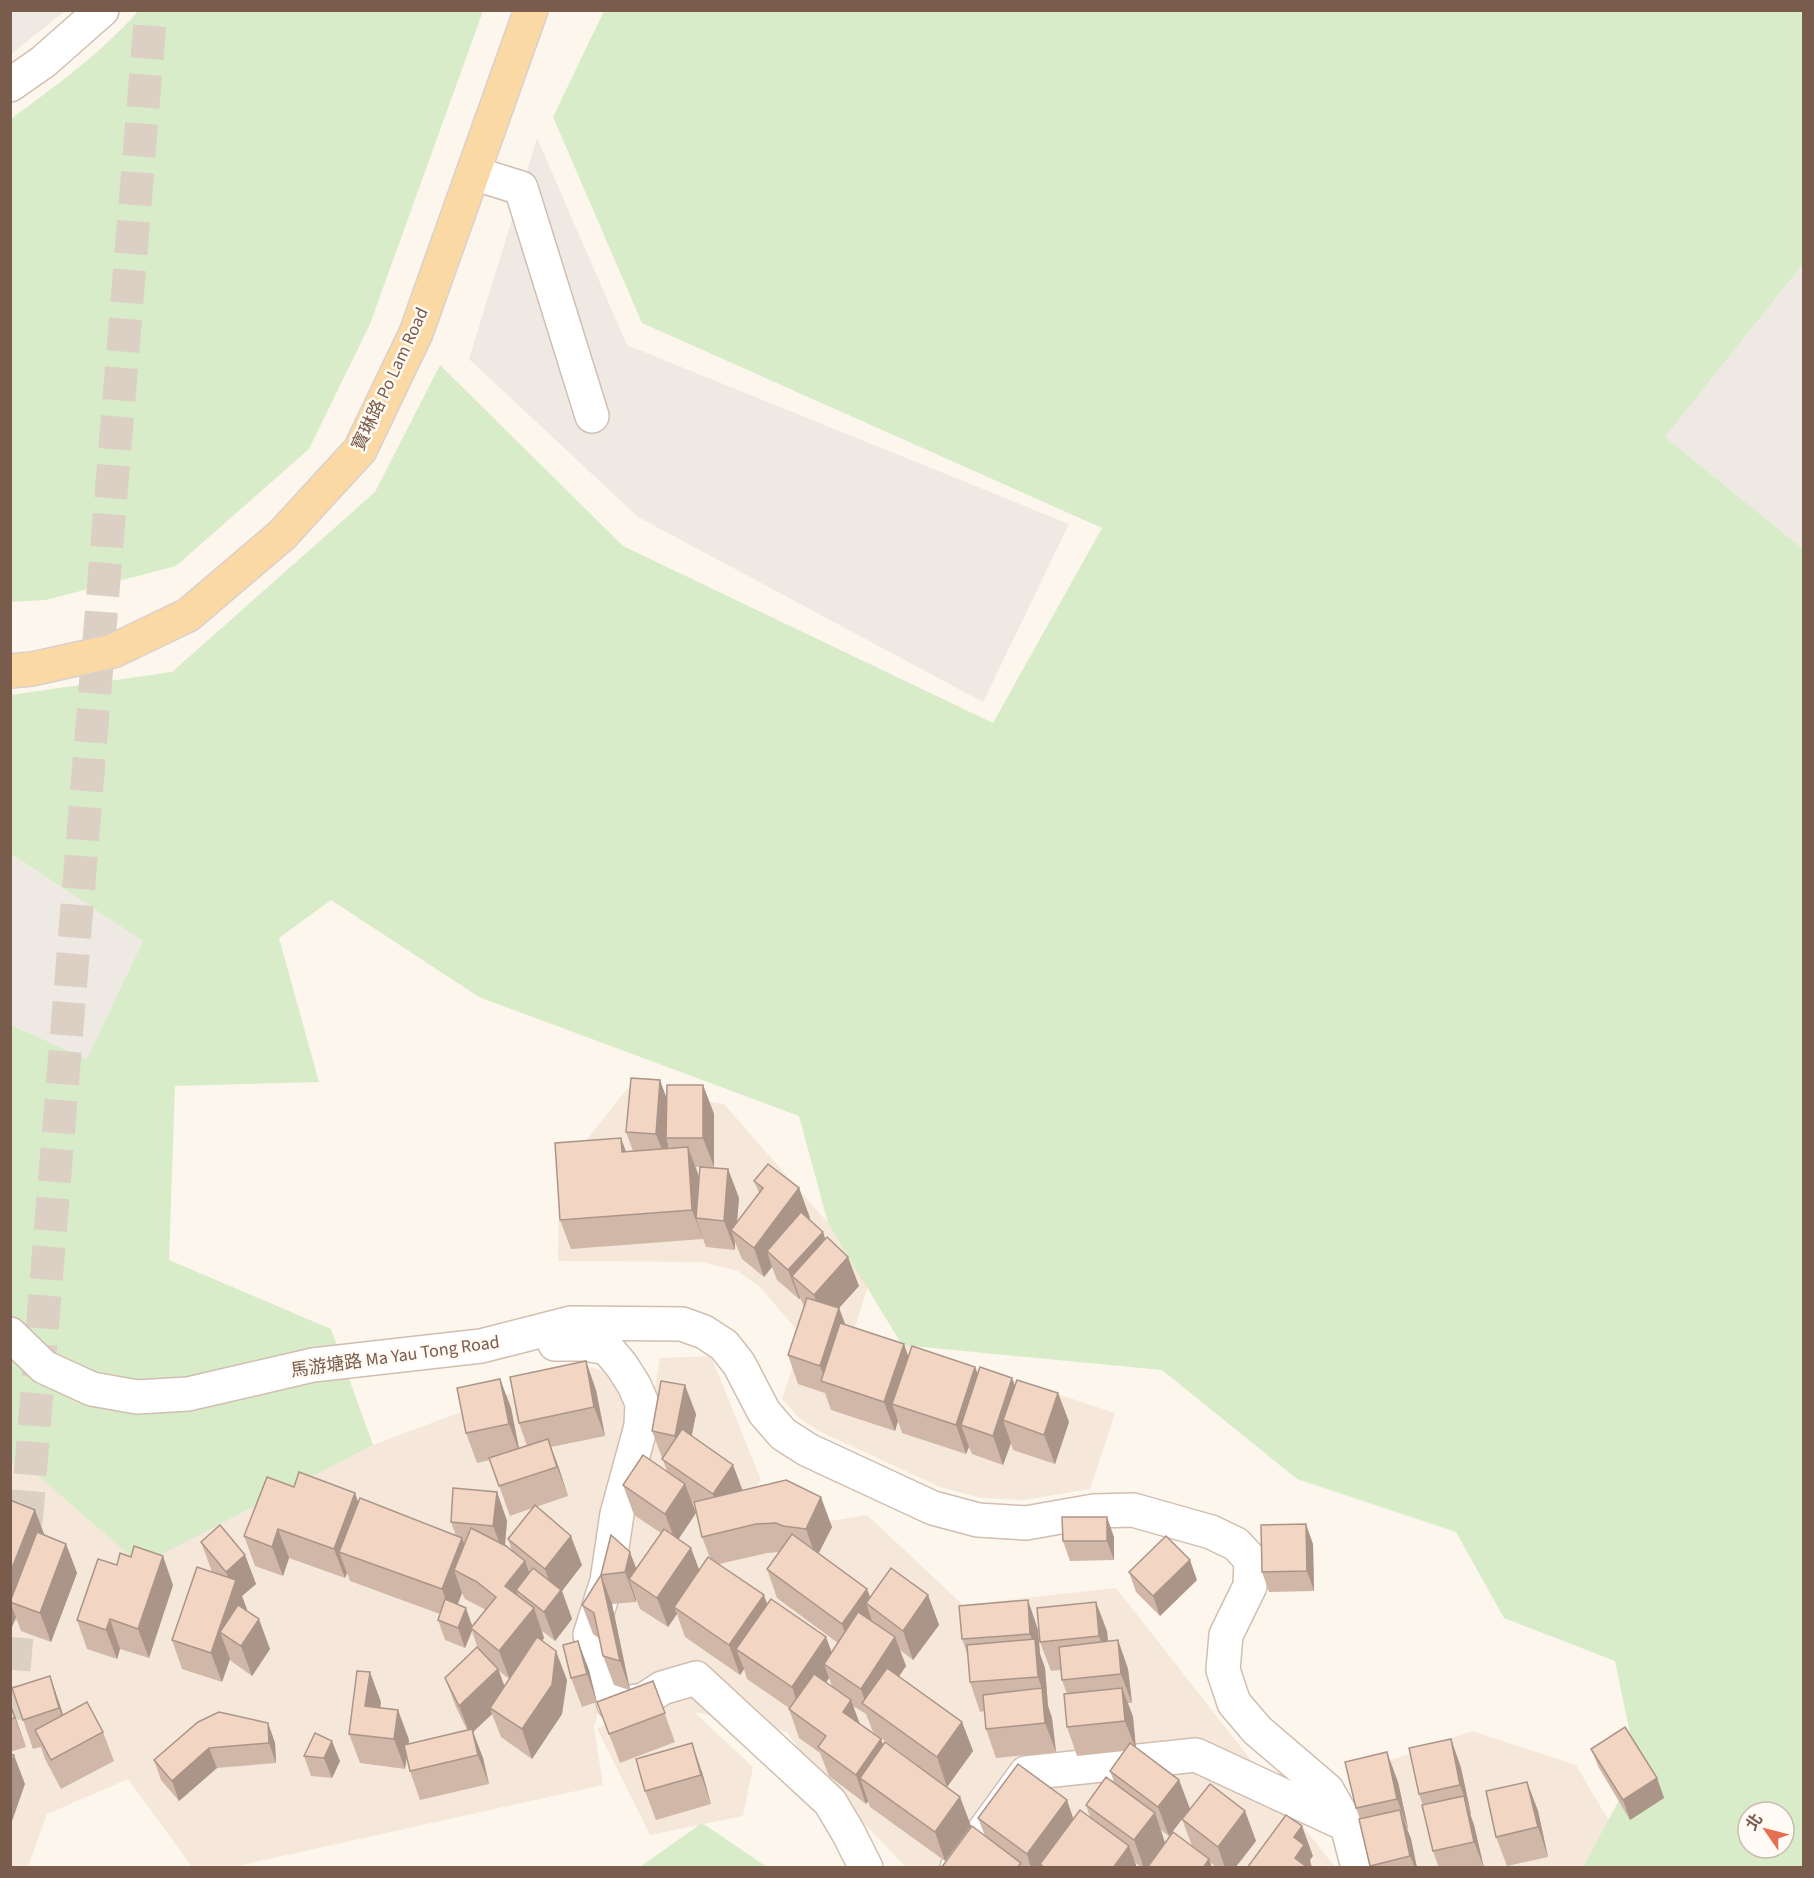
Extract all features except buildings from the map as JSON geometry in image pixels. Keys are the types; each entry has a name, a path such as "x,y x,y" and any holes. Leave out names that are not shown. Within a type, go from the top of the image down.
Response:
{"main road":[{"name":"寶琳路 Po Lam Road","path":"10,671 32,669 113,651 188,615 290,526 360,450 416,333 531,10"}],"street":[{"path":"10,86 43,62 102,10"},
{"path":"473,173 521,188 592,416"},
{"name":"馬游塘路 Ma Yau Tong Road","path":"10,1334 44,1367 92,1389 137,1397 188,1394 313,1365 481,1346 571,1323 682,1324 704,1332 724,1345 739,1364 764,1412 783,1434 808,1450 933,1508 978,1520 1026,1523 1094,1511 1133,1510 1211,1532 1236,1544 1251,1560 1250,1586 1226,1635 1223,1670 1234,1703 1257,1730 1327,1790 1347,1825 1358,1868"},
{"path":"481,1346 586,1344 607,1348 634,1385 642,1403 641,1426 617,1514 607,1581 590,1635 600,1658 614,1704 644,1700 662,1688 696,1678 830,1802 866,1868"},
{"path":"957,1868 1026,1773 1196,1755 1347,1825"}],"shaded area":[{"path":"11,10 65,10 65,11 11,54"},
{"path":"537,138 627,345 1069,524 983,702 638,517 469,359"},
{"path":"1803,264 1803,549 1665,437"},
{"path":"10,854 144,941 87,1059 11,1025"},
{"path":"627,1089 724,1104 872,1273 855,1327 1115,1413 1090,1489 1024,1500 982,1498 940,1487 819,1431 798,1417 782,1399 803,1337 761,1288 738,1271 701,1262 558,1261 559,1174"},
{"path":"711,1356 761,1480 723,1538 867,1515 963,1605 1116,1588 1335,1867 906,1867 816,1774 787,1732 694,1712 753,1767 743,1816 650,1835 597,1729 652,1704 620,1696 595,1627 625,1545 660,1358"},
{"path":"583,1366 598,1369 615,1379 627,1407 603,1695 594,1727 603,1785 233,1867 193,1868 128,1779 47,1814 28,1867 11,1867 10,1463 28,1467 141,1564 373,1445"},
{"path":"1472,1731 1576,1765 1629,1855 1570,1868 1372,1867 1347,1776"}],"green space":[{"path":"139,10 483,11 370,324 309,449 176,566 46,600 11,602 11,119 95,54"},
{"path":"604,11 1803,11 1803,264 1665,437 1803,549 1803,1867 1583,1867 1637,1767 1615,1661 1504,1618 1456,1532 1297,1479 1162,1370 902,1345 828,1223 799,1116 479,997 331,900 279,938 319,1082 175,1086 169,1260 331,1329 373,1445 141,1565 28,1467 11,1463 11,1025 87,1059 143,941 11,854 10,695 172,672 375,492 440,365 623,546 993,723 1102,528 642,323 553,117"},
{"path":"702,1823 767,1867 640,1867"}],"tunnel":[{"path":"10,1719 151,10"}]}
